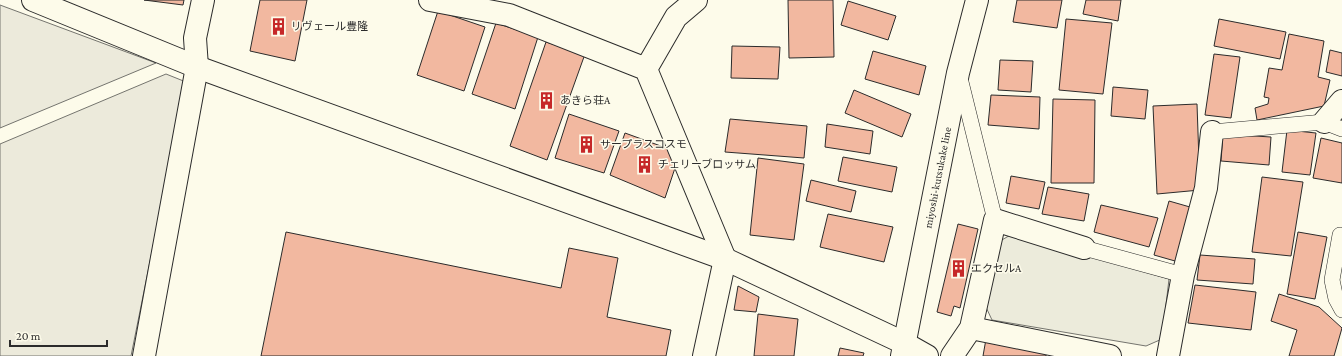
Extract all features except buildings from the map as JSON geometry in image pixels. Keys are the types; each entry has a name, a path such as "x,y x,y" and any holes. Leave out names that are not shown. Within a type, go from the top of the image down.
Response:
{"street":[{"path":"33,0 197,68 725,259 903,350 926,356"},
{"path":"144,356 197,68 195,38 203,0"},
{"path":"430,0 509,15 646,69 725,259 704,356"},
{"path":"646,69 676,17 696,0"},
{"name":"miyoshi-kutsukake line","path":"903,350 958,73 977,0"},
{"path":"1333,126 1342,101"},
{"path":"1168,356 1183,275 1206,188 1212,132"},
{"path":"952,356 971,328 996,220 1084,248"},
{"path":"971,328 1110,356"}],"lane":[{"path":"958,73 996,220"},
{"path":"1212,132 1333,126"},
{"path":"1340,235 1332,280 1336,299 1342,310"},
{"path":"1084,248 1183,275"}],"shaded area":[{"path":"0,5 156,63 0,128"},
{"path":"166,74 186,82 131,356 0,356 0,144"},
{"path":"1014,233 1169,279 1162,339 1146,346 992,320 985,305 1000,241"}],"place":[{"name":"リヴェール豊隆","path":"278,26"},
{"name":"あきら荘A","path":"547,100"},
{"name":"サープラスコスモ","path":"587,144"},
{"name":"チェリーブロッサム","path":"645,164"},
{"name":"エクセルA","path":"958,268"}]}
